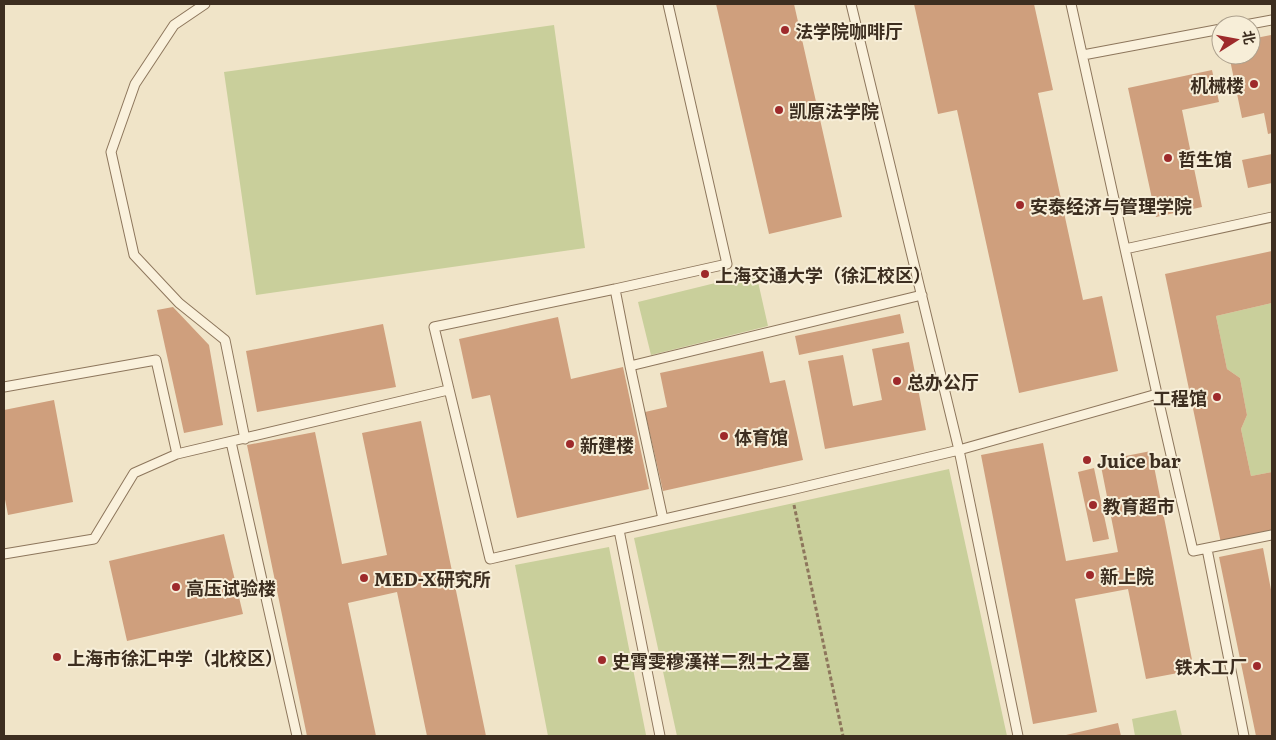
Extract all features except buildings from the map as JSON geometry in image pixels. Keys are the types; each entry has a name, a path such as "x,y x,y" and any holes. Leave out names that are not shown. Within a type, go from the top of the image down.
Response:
{"lane":[{"path":"205,4 174,25 135,84 110,152 134,255 179,303 226,340 245,439"},
{"path":"668,4 727,264 615,290 434,327 490,559 959,450 1156,394"},
{"path":"851,4 959,450 1018,736"},
{"path":"1071,4 1156,394 1193,551 1272,535"},
{"path":"1083,55 1211,32"},
{"path":"1125,249 1272,217"},
{"path":"615,290 663,520"},
{"path":"630,366 922,295"},
{"path":"4,387 156,360 177,454"},
{"path":"4,554 94,539 134,473 177,454 448,390"},
{"path":"231,442 297,736"},
{"path":"619,530 660,736"},
{"path":"1207,549 1244,736"}],"path":[{"path":"791,490 843,736"}],"green space":[{"path":"554,25 585,248 256,295 224,72"},
{"path":"756,273 768,326 651,355 638,302"},
{"path":"1272,303 1272,472 1251,476 1241,429 1247,415 1240,378 1227,369 1216,316"},
{"path":"949,469 1007,736 677,736 634,538"},
{"path":"609,547 646,735 548,736 515,565"},
{"path":"1176,710 1182,736 1135,736 1132,719"}],"place":[{"name":"法学院咖啡厅","path":"785,30"},
{"name":"机械楼","path":"1254,84"},
{"name":"凯原法学院","path":"779,110"},
{"name":"哲生馆","path":"1168,158"},
{"name":"安泰经济与管理学院","path":"1020,205"},
{"name":"上海交通大学（徐汇校区）","path":"705,274"},
{"name":"总办公厅","path":"897,381"},
{"name":"工程馆","path":"1217,397"},
{"name":"体育馆","path":"724,436"},
{"name":"新建楼","path":"570,444"},
{"name":"Juice bar","path":"1087,460"},
{"name":"教育超市","path":"1093,505"},
{"name":"新上院","path":"1090,575"},
{"name":"MED-X研究所","path":"364,578"},
{"name":"高压试验楼","path":"176,587"},
{"name":"上海市徐汇中学（北校区）","path":"57,657"},
{"name":"史霄雯穆漢祥二烈士之墓","path":"602,660"},
{"name":"铁木工厂","path":"1257,666"}]}
